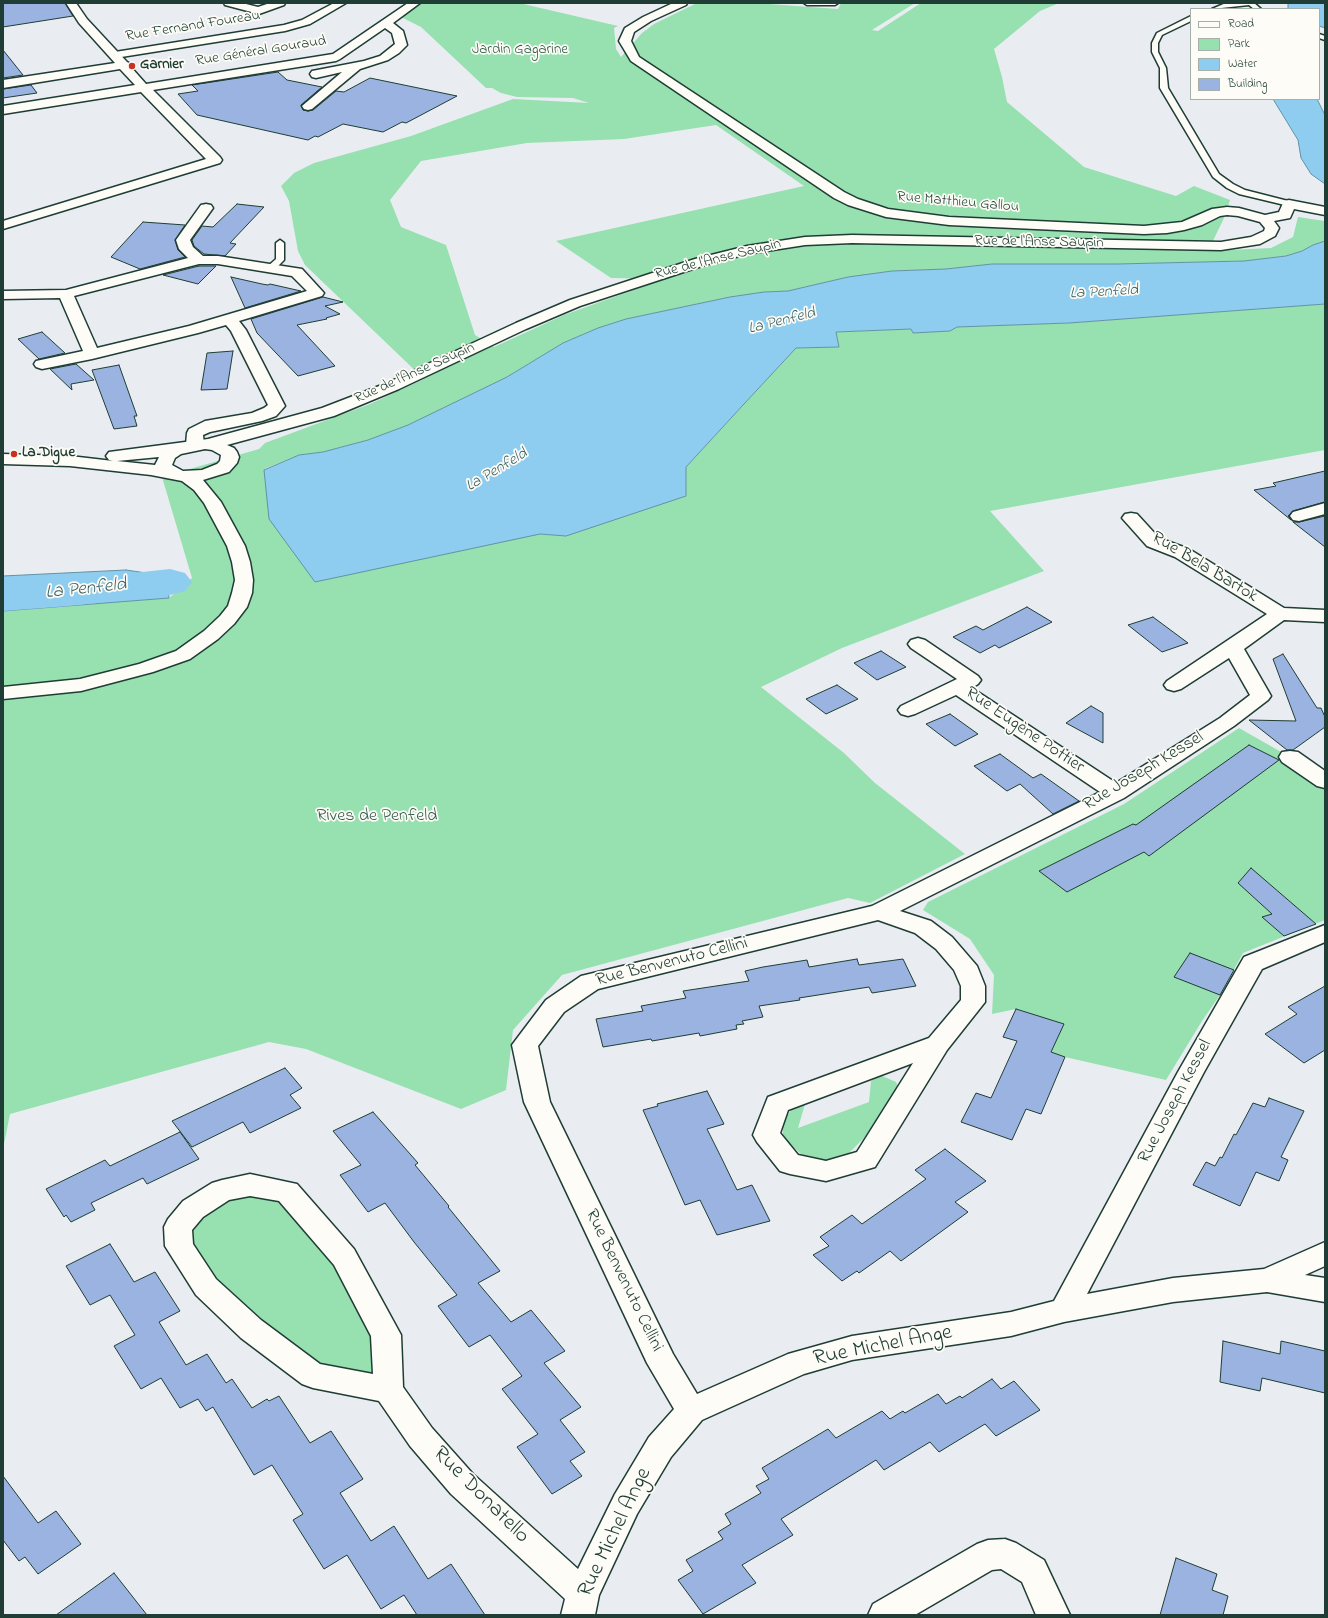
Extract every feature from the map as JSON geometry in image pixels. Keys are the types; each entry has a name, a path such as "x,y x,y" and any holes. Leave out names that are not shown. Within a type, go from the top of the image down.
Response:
{"street":[{"path":"3,225 215,160 143,87 115,54 83,21 71,3"},
{"path":"229,3 259,10 280,3"},
{"name":"Rue Fernand Foureau","path":"115,54 286,28 306,22 341,3"},
{"name":"Rue Général Gouraud","path":"3,110 336,57 384,22 415,3"},
{"name":"Rue Matthieu Gallou","path":"682,3 647,19 629,30 625,41 635,59 839,195 874,210 917,218 949,221 1144,230 1167,229 1184,226 1222,211 1239,212 1265,219"},
{"path":"307,76 356,67 384,58 401,45 397,31 384,22"},
{"path":"3,84 125,65"},
{"path":"308,106 356,67"},
{"path":"1265,219 1285,215 1289,204 1325,211"},
{"path":"199,260 186,249 183,240 206,208"},
{"name":"Rue de l'Anse Saupin","path":"175,450 271,428 328,412 575,303 637,281 747,250 805,241 852,240 1221,246 1255,241 1265,237 1270,233 1272,228 1265,219"},
{"path":"3,295 66,294 199,260 218,260 297,272 317,293 193,330 92,354 42,364"},
{"path":"66,294 92,354"},
{"path":"222,518 228,452 222,448 202,445 195,433 211,425 256,417 270,412 277,406 238,330 229,319"},
{"name":"Rue de l'Anse Saupin","path":"180,475 225,474 271,428"},
{"path":"70,461 175,450"},
{"path":"3,693 81,685 116,677 183,655 211,635 227,620 237,607 242,593 244,580 241,562 236,546 222,518 200,486 180,475 166,470 163,465 168,455 175,450"},
{"path":"3,459 70,461 151,470 180,475"},
{"path":"1299,516 1325,508"},
{"name":"Rue Bela Bartok","path":"1130,518 1153,542 1182,553 1280,614"},
{"path":"1174,685 1233,647 1280,614 1325,616"},
{"path":"918,644 971,680 957,687"},
{"name":"Rue Joseph Kessel","path":"879,912 1116,793 1227,722 1262,696 1233,647"},
{"name":"Rue Eugène Pottier","path":"908,710 957,687 1116,793"},
{"path":"1290,757 1325,781"},
{"path":"879,912 923,927 944,943 965,966 973,986 973,1002 938,1044 866,1160 826,1171 790,1164 766,1135 777,1104 938,1044"},
{"name":"Rue Benvenuto Cellini","path":"691,1410 662,1363 537,1102 525,1045 555,1006 590,982 879,912"},
{"name":"Rue Joseph Kessel","path":"1064,1310 1191,1072 1253,963 1325,933"},
{"path":"250,1185 287,1192 344,1257 386,1336 388,1390 312,1375 251,1329 206,1287 179,1246 178,1227 193,1209 222,1191 250,1185"},
{"name":"Rue Michel Ange","path":"1268,1280 1325,1253"},
{"name":"Rue Michel Ange","path":"580,1604 626,1504 660,1447 691,1410 798,1363 852,1348 1011,1324 1064,1310 1173,1290 1268,1280 1325,1290"},
{"name":"Rue Donatello","path":"388,1390 421,1437 462,1484 580,1604"},
{"path":"885,1615 988,1555 1005,1554 1034,1571 1054,1615"}],"lane":[{"path":"807,3 835,3"},
{"path":"1218,8 1226,5 1250,3"},
{"path":"1190,18 1159,34 1155,43 1155,52 1163,68 1164,88 1216,175 1230,186 1242,192 1289,204"},
{"path":"270,268 280,260 280,243"}],"green space":[{"name":"Rives de Penfeld","path":"421,3 519,3 618,26 614,28 616,49 621,57 642,33 654,24 697,3 755,3 838,9 841,3 915,3 872,30 878,31 921,3 1059,3 1040,11 994,49 1007,102 1084,167 1176,196 1194,186 1230,200 1225,216 1208,251 1271,248 1293,237 1298,217 1325,221 1325,241 1286,256 1244,261 1117,264 992,264 946,269 892,271 848,277 788,291 764,292 730,297 626,319 598,328 563,343 507,377 408,425 368,440 323,452 299,455 264,469 540,534 566,536 686,467 796,348 839,347 836,332 911,329 913,333 950,331 957,327 1069,323 1325,304 1325,450 990,511 1044,571 842,648 761,687 844,753 875,783 965,854 870,903 848,898 562,975 513,1030 506,1090 461,1109 306,1049 269,1042 10,1114 3,1149 3,611 169,598 192,578 162,477 259,449 265,443 370,404 424,379 305,265 298,251 289,201 281,186 294,173 314,163 411,136 513,99 589,103 573,98 517,97 501,93 492,88 486,88 421,27 401,17","holes":["716,125 804,186 556,241 611,278 664,279 564,315 494,347 475,335 446,245 401,227 390,200 421,161 527,143 624,139"]},
{"path":"1239,728 1290,757 1325,781 1325,920 1243,953 1220,995 1202,1021 1166,1080 1065,1057 1051,1052 1063,1024 1016,1009 992,1014 994,975 970,939 923,910 928,902 1124,804"},
{"path":"880,1075 896,1082 899,1088 864,1138 848,1154 824,1162 801,1154 787,1141 783,1134 783,1125 785,1118 793,1108 805,1104 798,1128 869,1102 871,1081"},
{"path":"222,1191 287,1192 386,1335 388,1390 313,1375 179,1246"}],"water":[{"path":"1288,3 1325,3 1325,28 1320,26 1320,8 1288,8"},
{"path":"1274,100 1318,100 1325,115 1325,184 1311,174 1301,158 1298,140"},
{"path":"1325,241 1325,304 1069,323 957,327 950,331 913,333 911,329 836,332 839,347 796,348 686,467 686,496 566,536 540,534 315,582 269,519 264,470 299,455 323,452 368,440 408,425 507,377 563,343 598,328 626,319 730,297 764,292 788,291 848,277 892,271 946,269 992,264 1117,264 1244,261 1286,256"},
{"path":"126,570 167,576 169,598 3,611 3,576"}],"building":[{"path":"3,3 65,3 73,16 3,27"},
{"path":"3,50 23,75 3,78"},
{"path":"278,72 287,80 322,87 301,105 303,110 308,111 313,110 336,91 344,92 370,78 457,96 406,123 402,122 383,132 343,124 318,137 315,136 308,140 197,115 178,94 198,91 192,85"},
{"path":"31,85 37,93 3,98 3,89"},
{"path":"237,204 264,207 230,243 236,244 225,256 204,254 194,246 192,240 202,226 213,227"},
{"path":"143,222 185,225 175,240 178,250 185,257 140,269 111,257"},
{"path":"199,266 216,266 198,284 163,275"},
{"path":"231,277 262,284 270,284 301,291 245,308"},
{"path":"323,297 343,302 325,306 340,314 326,318 327,319 297,325 335,366 298,376 257,333 251,319"},
{"path":"42,332 65,353 39,359 18,339"},
{"path":"233,351 227,389 201,390 207,353"},
{"path":"76,364 94,380 71,384 72,390 50,369"},
{"path":"119,365 137,416 134,416 137,426 114,429 92,370"},
{"path":"1325,471 1325,502 1293,511 1288,516 1291,520 1254,490 1276,486 1273,483"},
{"path":"1325,516 1325,547 1293,522 1299,522"},
{"path":"1027,607 1052,622 999,648 995,645 980,653 953,637 976,626 983,630"},
{"path":"1153,617 1188,643 1162,652 1128,625"},
{"path":"881,651 906,667 877,680 854,663"},
{"path":"1283,654 1317,708 1321,708 1325,717 1325,727 1293,750 1287,750 1249,720 1296,721 1273,659"},
{"path":"837,685 858,699 826,714 806,699"},
{"path":"1091,706 1103,713 1103,743 1066,723"},
{"path":"950,714 978,734 955,746 926,724"},
{"path":"1249,745 1279,760 1149,856 1144,852 1067,892 1039,871 1133,824 1136,825"},
{"path":"1000,754 1033,778 1041,774 1079,801 1053,814 1020,784 1007,791 974,766"},
{"path":"1251,868 1316,924 1284,936 1262,917 1272,914 1238,883"},
{"path":"1190,953 1234,970 1220,995 1174,977"},
{"path":"857,959 859,965 903,959 916,986 872,993 869,987 799,998 800,1000 759,1006 763,1017 742,1021 744,1024 736,1025 737,1029 700,1036 699,1033 603,1047 596,1019 643,1011 641,1006 686,998 683,991 749,981 745,971 807,960 809,967"},
{"path":"1325,986 1325,1050 1304,1063 1265,1034 1297,1014 1288,1007"},
{"path":"1016,1009 1064,1024 1051,1052 1065,1057 1041,1114 1026,1109 1012,1140 961,1122 976,1093 991,1098 1017,1041 1003,1037"},
{"path":"285,1068 302,1088 290,1095 301,1108 250,1133 243,1122 192,1147 172,1121"},
{"path":"707,1091 724,1124 707,1129 737,1190 752,1185 770,1221 717,1235 700,1200 685,1205 643,1110 658,1106 657,1104"},
{"path":"1269,1098 1304,1111 1281,1157 1288,1160 1279,1181 1256,1172 1240,1206 1193,1185 1206,1162 1215,1166 1220,1157 1222,1158 1234,1134 1236,1135 1253,1103 1265,1107"},
{"path":"373,1112 418,1163 415,1165 500,1271 478,1283 511,1322 531,1310 565,1351 544,1363 581,1407 560,1420 585,1452 570,1461 582,1476 552,1494 517,1447 538,1434 502,1389 522,1376 490,1335 469,1347 438,1306 457,1295 385,1203 368,1212 340,1175 361,1165 333,1131"},
{"path":"180,1132 199,1159 147,1184 143,1178 91,1203 95,1210 71,1222 66,1215 64,1217 46,1189 105,1160 110,1166"},
{"path":"945,1149 986,1181 955,1202 968,1212 901,1261 890,1251 859,1273 857,1271 842,1281 813,1255 829,1246 820,1237 852,1215 862,1224 926,1179 915,1170"},
{"path":"110,1244 134,1282 155,1272 180,1311 159,1322 186,1365 207,1354 226,1383 232,1379 252,1408 267,1399 269,1401 279,1396 310,1443 331,1431 363,1479 340,1493 371,1541 394,1526 428,1579 451,1564 485,1615 417,1615 404,1595 381,1609 347,1555 324,1569 293,1520 303,1514 272,1465 254,1475 213,1407 206,1411 198,1399 180,1408 161,1378 141,1389 114,1346 135,1335 110,1295 90,1305 66,1266"},
{"path":"1223,1341 1280,1354 1281,1341 1325,1351 1325,1393 1262,1378 1260,1391 1220,1382"},
{"path":"992,1379 1001,1389 1014,1381 1040,1410 996,1436 985,1424 939,1452 930,1442 884,1470 876,1460 781,1519 793,1535 742,1565 756,1583 703,1614 678,1580 693,1571 686,1560 723,1539 718,1532 731,1524 725,1514 761,1493 756,1486 769,1479 762,1468 828,1429 836,1438 882,1411 890,1419 903,1411 905,1413 938,1394 946,1404 960,1396 962,1398"},
{"path":"3,1476 38,1523 56,1511 81,1544 38,1574 25,1557 19,1561 3,1540"},
{"path":"1176,1558 1217,1574 1212,1590 1228,1596 1223,1615 1160,1615"},
{"path":"114,1573 147,1615 56,1615 106,1579"}],"waterway":[{"name":"La Penfeld","path":"3,598 69,593 170,582"}],"place":[{"name":"Garnier","path":"132,66"},
{"name":"La Digue","path":"14,454"}],"park label":[{"name":"Jardin Gagarine","path":"520,51"}]}
